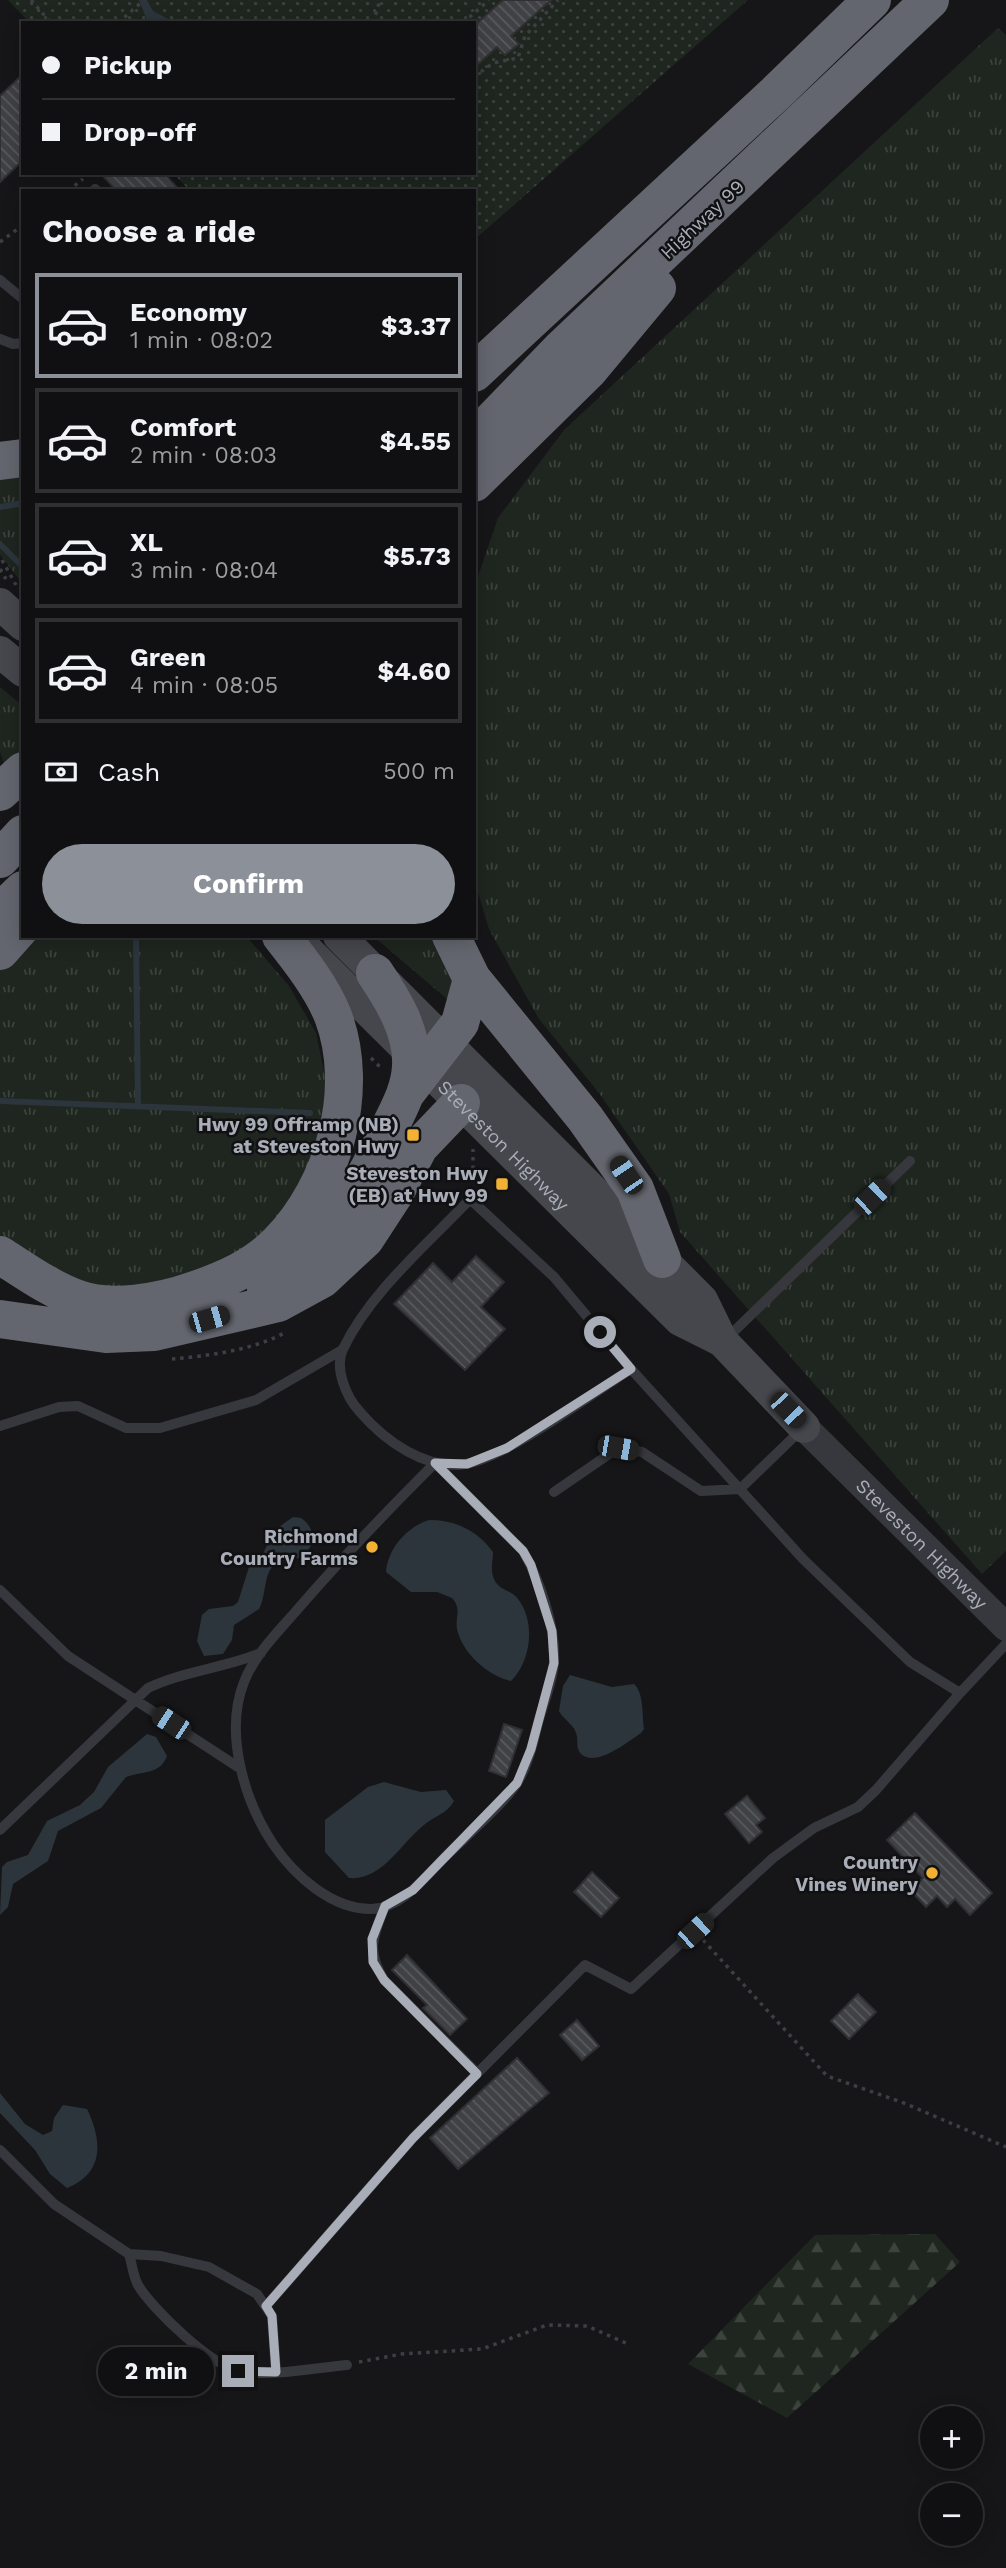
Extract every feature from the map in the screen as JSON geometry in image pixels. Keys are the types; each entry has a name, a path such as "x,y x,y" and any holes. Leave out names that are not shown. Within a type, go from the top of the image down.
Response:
{"highway":[{"path":"476,371 777,92 872,0"},
{"name":"Highway 99","path":"476,488 482,460 562,348 757,168 930,0"},
{"path":"476,340 522,306 575,278"},
{"path":"476,394 499,371 523,328"},
{"path":"0,461 21,458"},
{"path":"0,792 21,773"},
{"path":"0,830 21,809"},
{"path":"0,859 21,836"},
{"path":"0,879 21,861"},
{"path":"0,912 21,892"},
{"path":"0,951 21,927"},
{"path":"0,1255 35,1279 80,1300 127,1304 172,1298 224,1280 255,1262 280,1242 309,1204 330,1159 342,1110 344,1079 333,1016 282,938"},
{"path":"452,938 472,979 617,1161 635,1189 662,1259"},
{"path":"375,973 404,1025 422,1065"},
{"path":"225,1314 270,1289 303,1261 340,1219 369,1172 422,1065 460,1024 472,979"},
{"path":"0,1318 106,1334 154,1332 278,1303 322,1279 365,1239 395,1193 419,1147 461,1103"}],"main road":[{"path":"3,591 21,622"},
{"path":"0,652 21,669"},
{"name":"Steveston Highway","path":"295,938 680,1320 723,1341"},
{"path":"341,938 375,973"},
{"name":"Steveston Highway","path":"422,1065 662,1259 702,1300 723,1341 804,1427"}],"street":[{"name":"Steveston Highway","path":"804,1427 1006,1627"}],"lane":[{"path":"0,280 21,297"},
{"path":"0,339 13,344 21,343"},
{"path":"723,1341 909,1161"},
{"path":"631,1369 507,1448 467,1464 435,1463 412,1454 381,1433 358,1410 345,1386 339,1367 342,1350 374,1301 470,1199 554,1277 631,1369 803,1559 910,1662 960,1693"},
{"path":"0,1426 59,1407 78,1406 126,1428 160,1427 256,1400 342,1350"},
{"path":"554,1492 618,1448 642,1452 701,1491 740,1489 804,1427"},
{"path":"435,1463 523,1551 531,1565 552,1631 554,1663 531,1749 517,1783 413,1890 385,1906 372,1909 354,1906 318,1891 298,1874 268,1837 241,1769 237,1710 244,1682 261,1653 348,1551 435,1463"},
{"path":"0,1590 68,1656 241,1769"},
{"path":"266,2306 413,2138 585,1965 631,1989 773,1858 814,1828 858,1807 1006,1644"},
{"path":"0,1830 148,1688 173,1676 238,1662 261,1653"},
{"path":"385,1906 372,1939 373,1962 384,1980 477,2074"},
{"path":"0,2150 54,2204 129,2254 161,2256 209,2267 257,2294 272,2316 276,2372"},
{"path":"129,2254 137,2284 161,2313 203,2351 238,2371 276,2372 347,2365"}],"path":[{"path":"32,0 49,21"},
{"path":"120,21 144,0"},
{"path":"374,21 380,0"},
{"path":"465,21 489,0"},
{"path":"476,76 493,63 518,58 525,36 558,0"},
{"path":"71,189 88,175"},
{"path":"0,242 21,226"},
{"path":"2,560 21,593"},
{"path":"0,569 3,591"},
{"path":"473,1147 473,1169"},
{"path":"695,1931 827,2076 904,2103 1006,2147"},
{"path":"347,2365 402,2354 482,2349 547,2326 587,2326 628,2344"}],"green space":[{"path":"8,0 748,0 476,238 476,189 188,189 175,175 476,175 476,21 28,21"},
{"path":"998,28 1006,35 1006,1551 982,1574 680,1232 669,1194 599,1093 539,1019 489,929 476,886 476,582 498,518 564,430"},
{"path":"21,476 21,581 0,555 0,479"},
{"path":"0,687 21,704 21,755 5,768 0,751"},
{"path":"25,938 248,938 289,986 316,1033 326,1081 327,1128 290,1214 208,1275 115,1289 67,1280 0,1237 0,961"},
{"path":"375,938 433,938 454,982 447,999"},
{"path":"935,2234 960,2262 787,2418 688,2364 815,2235"}],"shaded area":[{"path":"139,0 147,0 153,11 177,21 147,21"},
{"path":"293,1517 301,1518 309,1526 312,1541 308,1551 298,1558 280,1562 272,1567 267,1576 259,1609 234,1625 232,1640 223,1654 204,1656 197,1641 202,1615 209,1609 233,1606 238,1602 249,1567 264,1552 273,1531"},
{"path":"429,1520 456,1524 473,1532 487,1544 493,1552 492,1572 496,1583 515,1596 524,1608 529,1630 527,1653 518,1673 511,1681 485,1669 464,1647 457,1629 457,1609 452,1598 437,1592 411,1592 386,1572 390,1555 400,1540 413,1528"},
{"path":"570,1675 612,1687 634,1684 640,1693 642,1705 644,1729 641,1733 603,1756 595,1758 581,1754 575,1730 559,1711 563,1686"},
{"path":"147,1734 156,1737 167,1756 164,1762 150,1771 126,1777 101,1808 58,1831 48,1861 13,1884 8,1907 0,1915 2,1867 7,1862 28,1855 47,1821 80,1805 94,1792 108,1767"},
{"path":"384,1782 421,1792 446,1790 454,1801 381,1867 371,1874 349,1878 325,1852 325,1820 368,1787"},
{"path":"0,2093 25,2124 43,2135 52,2131 54,2118 63,2105 87,2109 96,2132 97,2144 94,2165 88,2174 67,2188 50,2174 35,2150 0,2113"}],"building":[{"path":"503,0 551,0 511,36 519,44 505,55 497,47 476,66 476,24"},
{"path":"21,76 21,162 0,182 0,96"},
{"path":"102,175 166,175 178,189 115,189"},
{"path":"476,1256 504,1282 481,1307 505,1329 465,1370 394,1304 433,1263 452,1282"},
{"path":"504,1724 522,1730 506,1777 489,1771"},
{"path":"747,1796 765,1818 756,1825 762,1832 749,1843 725,1814"},
{"path":"915,1813 992,1893 970,1915 955,1899 947,1907 937,1896 926,1907 910,1890 923,1878 887,1840"},
{"path":"592,1872 619,1898 601,1917 574,1892"},
{"path":"407,1955 467,2019 450,2035 423,2008 427,2005 392,1970"},
{"path":"858,1994 876,2012 849,2039 831,2021"},
{"path":"577,2020 599,2046 582,2060 560,2035"},
{"path":"517,2058 549,2093 458,2169 430,2138"}],"waterway":[{"path":"0,507 21,503"},
{"path":"0,544 21,565"},
{"path":"136,938 138,1106"},
{"path":"0,1101 310,1113"}],"place":[{"name":"Hwy 99 Offramp (NB) at Steveston Hwy","path":"413,1135"},
{"name":"Steveston Hwy (EB) at Hwy 99","path":"502,1184"},
{"name":"Richmond Country Farms","path":"372,1547"},
{"name":"Country Vines Winery","path":"932,1873"}],"route":[{"path":"238,2371 276,2372 272,2316 266,2306 413,2138 477,2074 384,1980 373,1962 372,1939 385,1906 413,1890 517,1783 531,1749 554,1663 552,1631 531,1565 523,1551 435,1463 467,1464 507,1448 631,1369 600,1332"}]}
